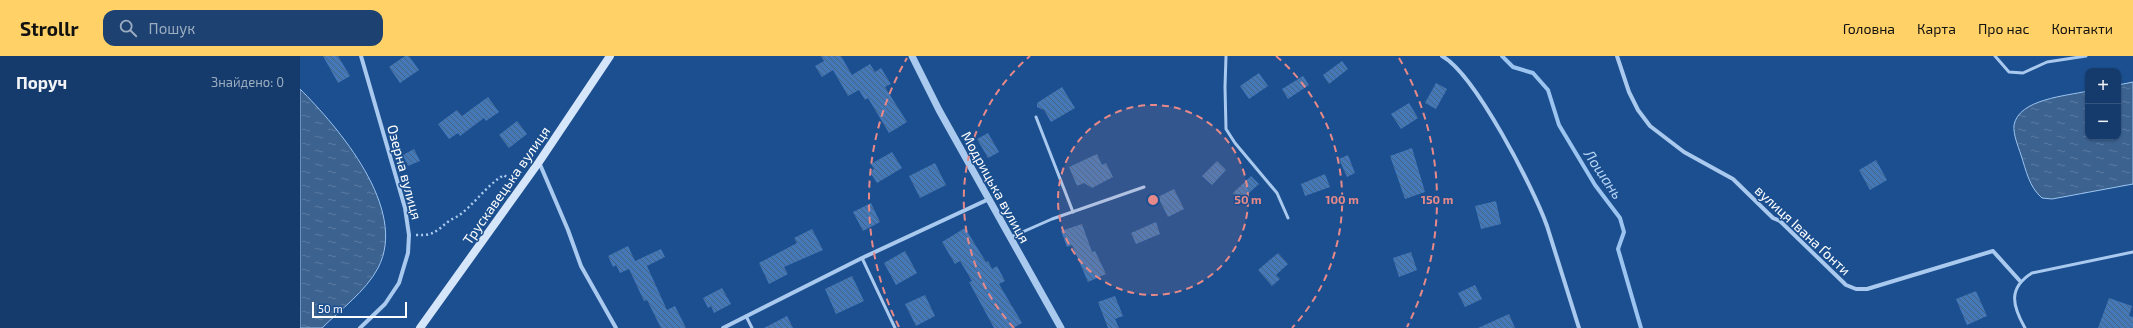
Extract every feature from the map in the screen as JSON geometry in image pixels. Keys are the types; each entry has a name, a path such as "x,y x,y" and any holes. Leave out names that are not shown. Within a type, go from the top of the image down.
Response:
{"main road":[{"name":"Трускавецька вулиця","path":"420,328 539,162 610,56"}],"street":[{"name":"Озерна вулиця","path":"360,328 385,304 399,283 408,253 409,235 404,208 362,56"},
{"name":"Модрицька вулиця","path":"912,56 939,110 1061,328"},
{"path":"1442,56 1447,59 1462,75 1481,99 1529,187 1546,224 1579,328"},
{"name":"вулиця Івана Ґонти","path":"1617,56 1629,92 1638,110 1650,126 1684,152 1733,179 1773,218 1780,221 1846,286 1856,289 1867,289 1993,251 2020,281"},
{"path":"539,162 568,230 581,266 616,328"},
{"path":"723,328 862,258 989,199"}],"lane":[{"path":"1226,56 1226,129 1277,193 1288,218"},
{"path":"1995,56 2009,72 2023,73 2047,62 2086,56"},
{"path":"1036,117 1073,212"},
{"path":"1010,238 1073,212 1144,187"},
{"path":"2024,328 2015,306 2014,295 2020,281 2032,273 2133,252"},
{"path":"862,258 895,328"},
{"path":"746,316 752,328"}],"path":[{"path":"409,235 424,236 439,231 449,222 462,214 493,182 504,175 520,189"}],"water":[{"path":"2133,82 2133,184 2052,199 2042,198 2031,184 2016,140 2014,125 2018,116 2025,109 2034,104 2056,97 2085,92 2085,140 2121,140 2121,84"},
{"path":"300,89 316,105 350,147 365,171 377,195 384,220 385,245 378,268 367,285 322,328 300,328"}],"building":[{"path":"323,56 338,56 350,76 338,83"},
{"path":"405,56 409,56 419,70 400,83 389,67"},
{"path":"821,56 841,56 852,75 870,64 875,72 881,68 891,84 885,87 907,122 889,133 868,98 865,100 859,90 848,96 833,70 822,77 815,66 824,61"},
{"path":"1342,61 1348,69 1329,84 1323,75"},
{"path":"1259,73 1268,86 1249,99 1240,86"},
{"path":"1303,76 1309,85 1288,99 1282,89"},
{"path":"1436,83 1447,89 1436,109 1425,103"},
{"path":"1062,87 1075,108 1051,122 1044,110 1037,107 1037,103"},
{"path":"488,97 499,112 486,121 484,118 460,136 458,133 449,139 438,124 457,110 462,116"},
{"path":"1409,103 1418,118 1401,129 1391,114"},
{"path":"517,121 527,134 509,148 499,135"},
{"path":"988,133 999,152 988,158 977,139"},
{"path":"1412,148 1425,192 1405,199 1390,156"},
{"path":"414,149 420,161 408,166 403,155"},
{"path":"892,152 902,168 877,183 870,172 874,169 871,164"},
{"path":"1097,154 1102,165 1106,163 1113,177 1092,188 1084,183 1077,186 1069,167"},
{"path":"1348,155 1355,173 1347,177 1339,159"},
{"path":"1876,160 1887,180 1870,190 1859,170"},
{"path":"1217,161 1226,170 1212,185 1202,176"},
{"path":"935,163 946,185 920,198 909,176"},
{"path":"1325,174 1330,187 1305,196 1301,184"},
{"path":"1251,176 1259,184 1240,201 1233,193"},
{"path":"1174,189 1184,209 1168,217 1158,197"},
{"path":"1496,201 1501,224 1481,229 1475,206"},
{"path":"871,203 880,222 863,231 853,212"},
{"path":"1156,222 1160,234 1136,244 1131,233"},
{"path":"1082,224 1092,252 1095,251 1106,274 1088,282 1072,245 1067,247 1061,231"},
{"path":"965,228 986,262 988,261 992,269 997,266 1005,281 999,284 1022,323 1013,328 994,328 969,282 972,281 960,261 955,264 942,242"},
{"path":"812,229 823,250 784,267 788,274 769,284 759,263 797,243 794,238"},
{"path":"628,246 635,261 661,249 665,257 647,266 667,310 675,306 686,328 661,328 647,300 644,301 629,269 620,273 616,265 613,267 608,256"},
{"path":"905,251 917,273 896,285 884,263"},
{"path":"1411,252 1417,270 1399,277 1393,258"},
{"path":"1278,253 1288,264 1276,275 1280,279 1272,286 1258,270"},
{"path":"852,276 864,301 836,314 825,289"},
{"path":"1475,285 1482,299 1465,307 1458,293"},
{"path":"722,288 731,304 714,313 711,306 708,308 703,298"},
{"path":"1976,291 1987,316 1967,325 1956,299"},
{"path":"925,295 935,316 916,326 905,304"},
{"path":"1115,296 1123,316 1115,319 1119,328 1108,328 1098,302"},
{"path":"2109,298 2132,306 2129,316 2133,317 2133,328 2098,328"},
{"path":"1509,314 1515,328 1478,328"},
{"path":"787,316 793,328 764,328"}],"waterway":[{"name":"Лошань","path":"1502,56 1513,67 1533,73 1548,90 1559,125 1595,185 1620,218 1624,232 1618,249 1641,328"}]}
